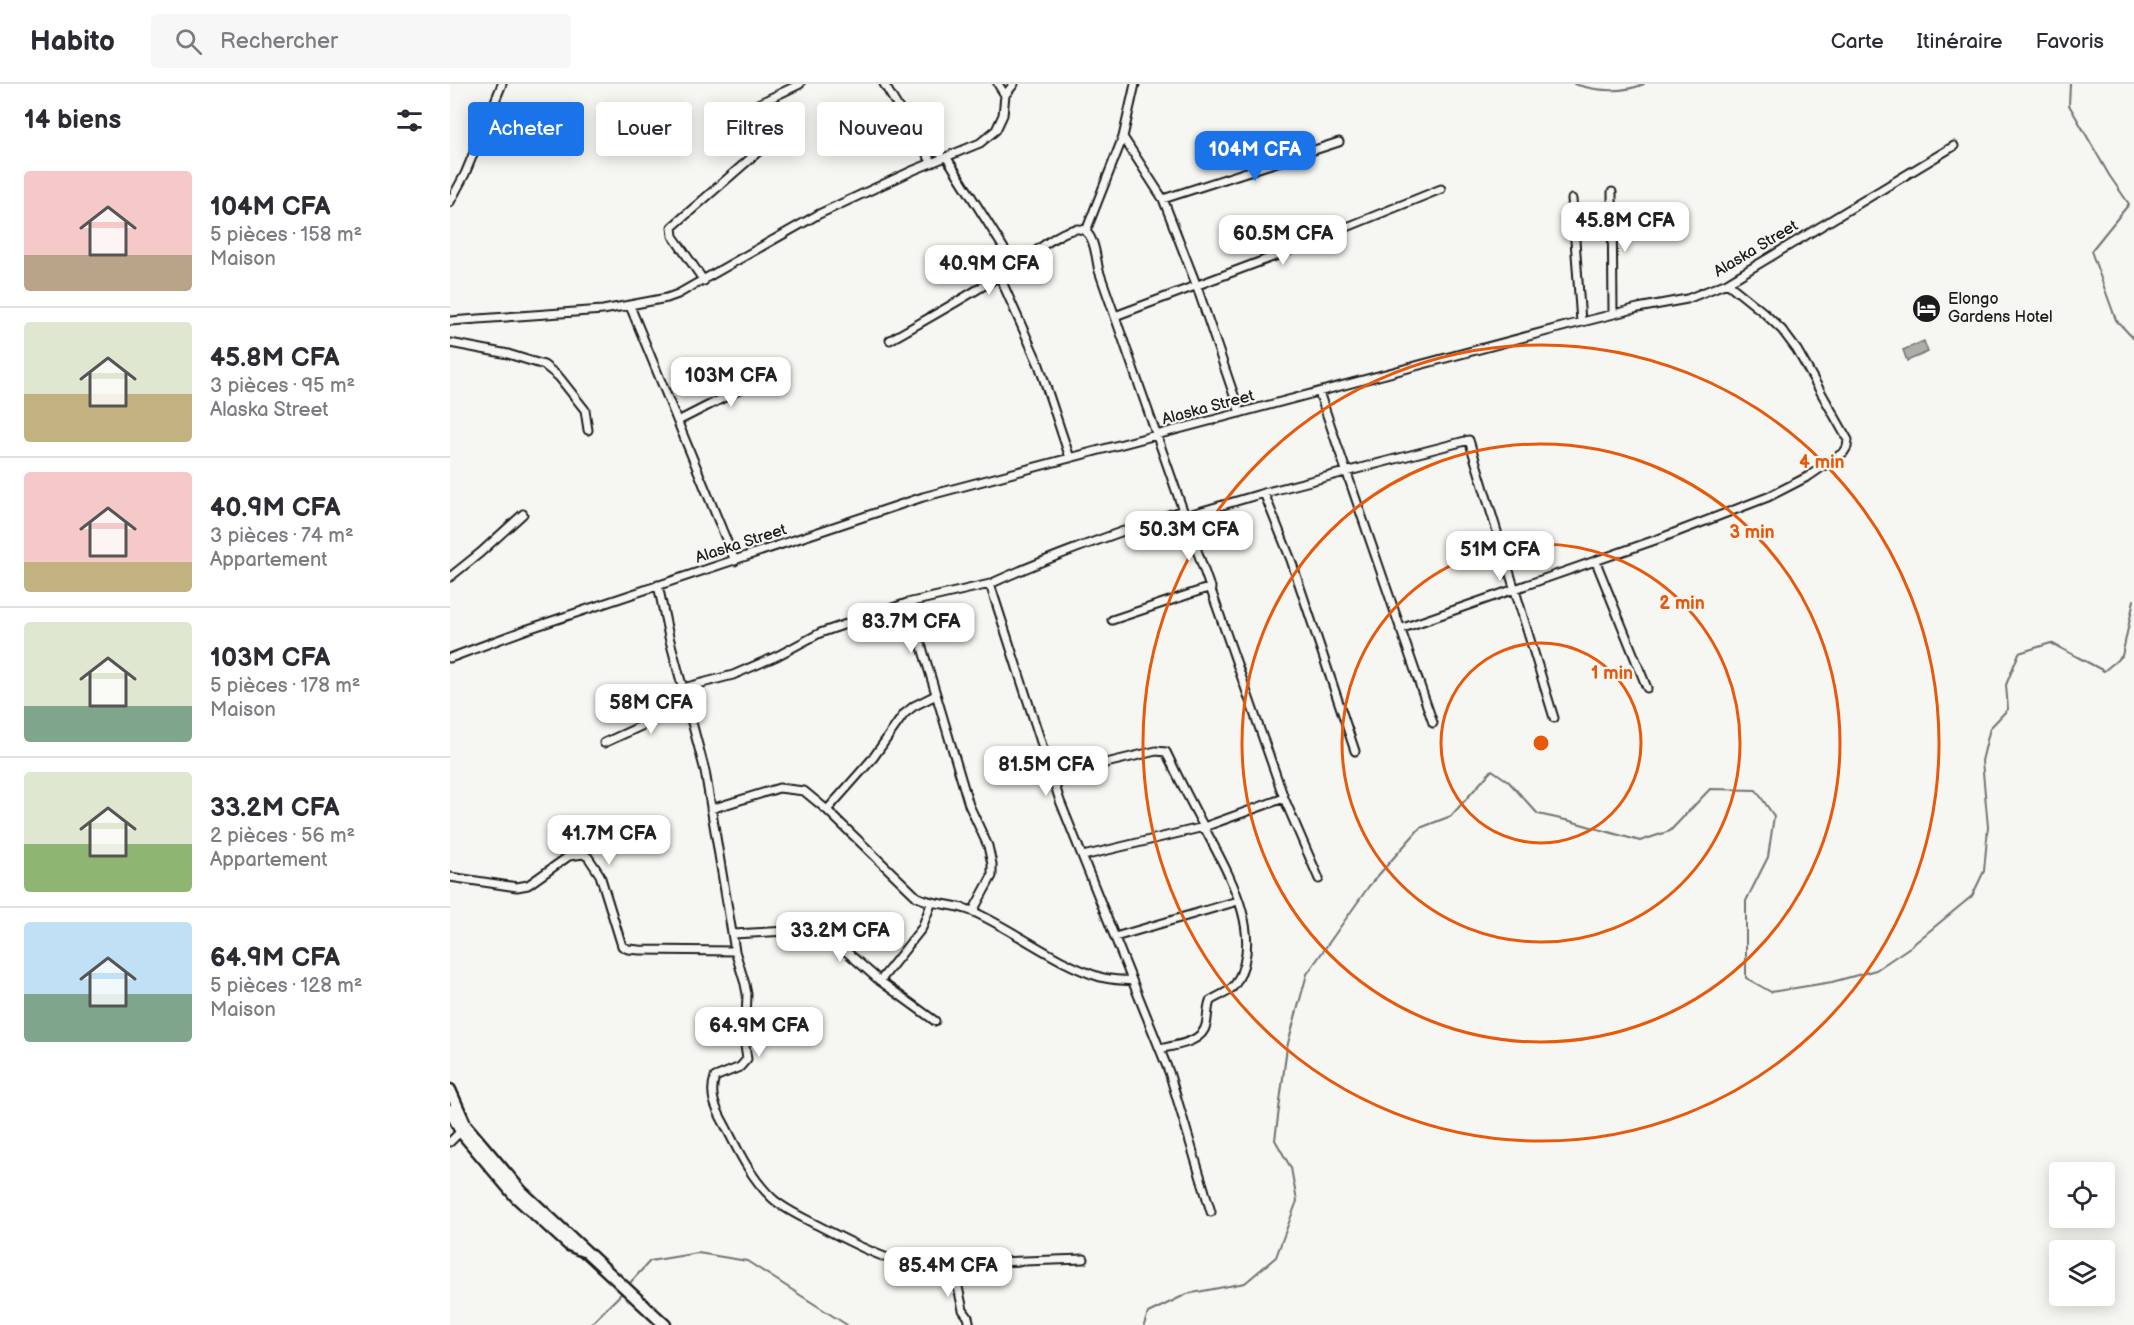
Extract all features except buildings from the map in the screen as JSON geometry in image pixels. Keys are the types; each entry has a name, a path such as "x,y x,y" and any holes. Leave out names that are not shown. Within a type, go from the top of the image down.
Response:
{"highway":[{"path":"450,1090 464,1129"},
{"path":"450,1110 464,1129 522,1192 663,1324"}],"street":[{"path":"450,202 465,174 501,84"},
{"path":"704,281 673,236 672,227 767,144 768,130 756,110 756,105 800,84"},
{"path":"885,84 932,163"},
{"path":"998,84 1005,95"},
{"path":"450,321 603,310 667,298 690,290 819,214 980,143 996,130 1003,115 1005,95 1014,84"},
{"path":"1086,231 1123,137 1135,85 1126,84"},
{"path":"1123,137 1163,199 1196,284 1240,413"},
{"path":"1163,199 1339,142"},
{"name":"Alaska Street","path":"450,658 525,630 923,497 1581,322 1687,299 1727,283 1954,146"},
{"path":"947,158 1015,266"},
{"path":"1115,316 1278,255 1441,189"},
{"path":"1612,192 1613,314"},
{"path":"1572,199 1581,322"},
{"path":"890,340 1015,266 1063,233 1079,228 1091,236 1099,271 1284,798 1319,879"},
{"path":"999,275 1039,365 1070,458"},
{"path":"1400,629 1596,562 1768,497 1809,476 1844,452 1848,440 1797,350 1782,330 1727,283"},
{"path":"630,306 735,561"},
{"path":"450,343 508,354 544,365 559,378 585,410 588,430"},
{"path":"678,421 772,373"},
{"path":"1319,393 1432,723"},
{"path":"683,688 733,675 777,656 820,633 907,603 990,584 1031,565 1123,530 1469,440 1554,718"},
{"path":"1264,493 1291,560 1355,751"},
{"path":"450,577 523,514"},
{"path":"1596,562 1647,688"},
{"path":"990,584 1052,776 1160,1049 1211,1212"},
{"path":"658,585 705,771 735,951 747,994 745,1046 747,1059 740,1067 715,1077 712,1086 714,1102 744,1162 772,1198 797,1215 890,1260 908,1265 1084,1259"},
{"path":"1112,620 1211,587"},
{"path":"907,603 969,805 988,846 992,864 992,876 973,911"},
{"path":"827,810 873,758 904,714 936,694"},
{"path":"604,743 687,705"},
{"path":"1052,776 1161,750 1166,752 1227,869 1242,913 1248,946 1241,973 1235,985 1210,1001 1203,1033 1188,1042 1160,1049"},
{"path":"711,809 779,788 804,791 827,810 905,888 917,897 931,904 951,904 973,911 1080,969 1102,978 1132,981"},
{"path":"1083,856 1204,827 1284,798"},
{"path":"450,877 517,887 528,885 569,856 583,854 588,857 600,875 622,946 628,949 735,951"},
{"path":"1115,937 1238,901"},
{"path":"880,981 922,928 931,904"},
{"path":"733,934 807,930 820,934 936,1021"},
{"path":"450,1142 464,1129"},
{"path":"953,1264 963,1310 970,1325"}],"shaded area":[{"path":"1924,341 1928,352 1907,361 1903,350"}],"waterway":[{"path":"1574,84 1610,90 1627,89 1644,84"},
{"path":"2070,84 2069,105 2109,175 2129,204 2091,251 2116,320 2134,339"},
{"path":"1144,1325 1148,1313 1187,1294 1245,1283 1276,1257 1297,1201 1291,1168 1275,1140 1287,1047 1307,974 1369,886 1420,828 1451,816 1492,770 1508,781 1538,814 1640,841 1670,831 1710,789 1756,790 1774,816 1768,857 1746,901 1746,978 1771,992 1832,982 1876,970 1910,947 1972,896 1984,871 1988,827 1982,761 1990,728 2008,709 2006,685 2019,653 2051,643 2104,671 2122,656 2134,600"},
{"path":"628,1285 650,1261 698,1253 747,1261 847,1325"},
{"path":"590,1325 623,1292"}],"place":[{"name":"Elongo Gardens Hotel","path":"1927,308"}]}
